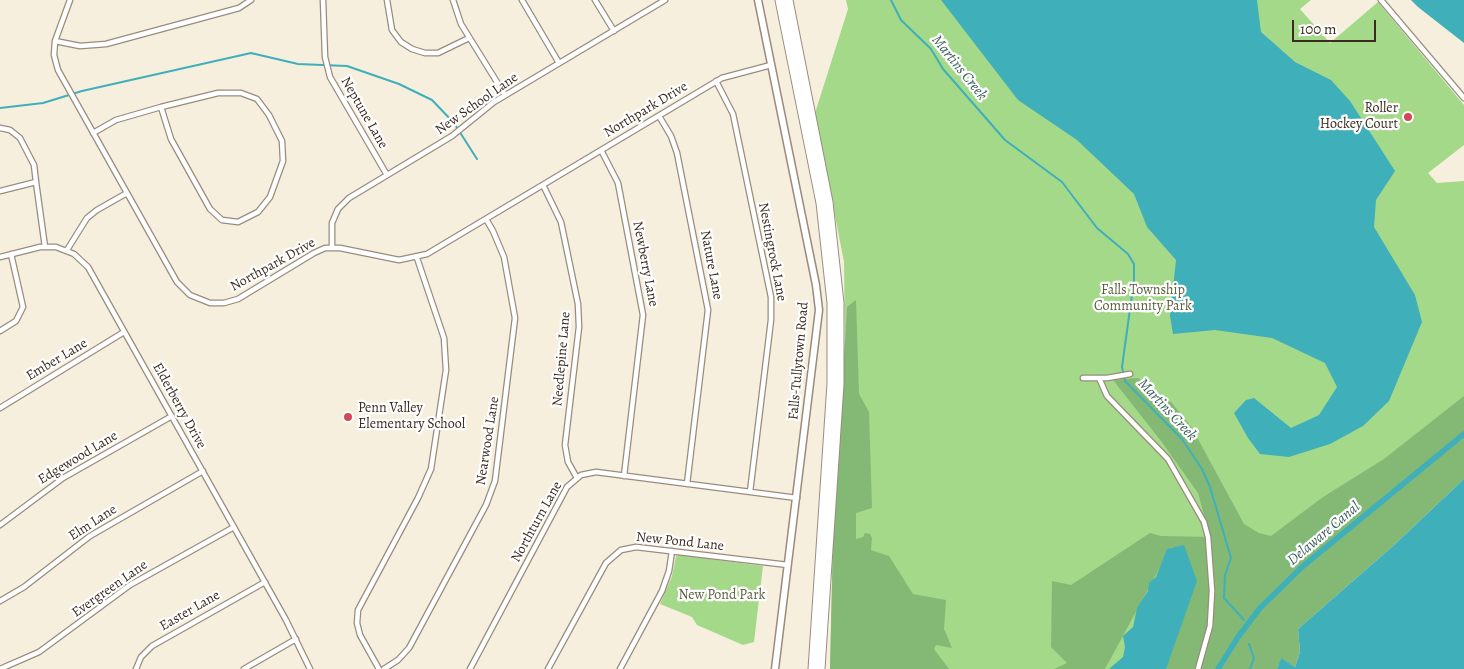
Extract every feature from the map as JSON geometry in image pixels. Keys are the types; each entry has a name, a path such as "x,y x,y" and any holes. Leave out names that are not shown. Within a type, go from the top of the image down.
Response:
{"highway":[{"path":"780,0 821,203 832,303 832,383 811,669"},
{"path":"788,0 828,202 838,282 840,363 820,669"},
{"path":"825,594 825,669"}],"street":[{"name":"Northpark Drive","path":"70,0 55,41 54,55 58,70 177,282 190,295 203,302 224,303 238,299 314,253 332,248 398,260 417,258 716,82 734,73 771,65"},
{"path":"55,41 80,46 106,44 239,8 250,0"},
{"name":"Neptune Lane","path":"323,0 325,57 330,78 387,175"},
{"path":"387,0 392,30 401,42 412,49 425,53 438,53 469,38"},
{"path":"452,0 469,38 505,95"},
{"path":"522,0 559,64"},
{"path":"595,0 614,31"},
{"name":"New School Lane","path":"332,248 332,223 338,209 349,198 454,134 505,95 665,0"},
{"name":"Falls-Tullytown Road","path":"758,0 818,300 818,325 775,669"},
{"path":"1381,0 1464,98"},
{"name":"Nestingrock Lane","path":"716,82 733,114 770,297 771,320 750,492"},
{"path":"93,133 116,120 161,108 228,92 246,94 257,99 274,124 282,141 281,168 265,205 250,217 238,222 227,222 213,214 171,139 161,108"},
{"name":"Nature Lane","path":"658,116 671,136 677,154 708,310 687,484"},
{"path":"0,128 10,130 20,138 34,165 45,247"},
{"name":"Newberry Lane","path":"601,150 618,183 643,314 624,476"},
{"path":"0,191 36,182"},
{"name":"Needlepine Lane","path":"543,185 561,222 578,304 579,327 565,445 568,462 577,478"},
{"path":"0,257 45,247 68,250 87,218 127,193"},
{"name":"Nearwood Lane","path":"384,669 398,660 409,648 486,505 495,482 515,318 504,257 494,231 486,219"},
{"name":"Elderberry Drive","path":"68,250 79,257 88,267 265,582 310,669"},
{"path":"0,330 16,320 23,307 11,254"},
{"path":"379,669 360,635 357,623 358,610 418,498 431,469 446,370 444,338 417,258"},
{"name":"Ember Lane","path":"0,408 124,332"},
{"path":"1083,378 1130,374"},
{"path":"1099,378 1107,396 1168,459 1204,522 1208,538 1212,591 1210,626 1198,669"},
{"name":"Edgewood Lane","path":"0,525 63,478 172,416"},
{"name":"Elm Lane","path":"0,601 24,587 90,536 203,472"},
{"name":"Northturn Lane","path":"470,669 568,487 577,478 594,472 797,498"},
{"name":"Evergreen Lane","path":"0,669 45,649 130,585 234,527"},
{"name":"New Pond Lane","path":"548,669 610,557 629,548 672,551 788,565"},
{"path":"620,669 662,590 669,571 672,551"},
{"name":"Easter Lane","path":"136,669 141,657 152,646 265,582"},
{"path":"244,669 296,639"}],"green space":[{"name":"Falls Township Community Park","path":"846,0 1311,0 1300,9 1330,43 1378,2 1464,105 1464,145 1428,173 1437,183 1464,181 1464,445 1229,669 830,669 833,540 845,339 844,262 815,113 848,9"},
{"path":"856,300 859,394 869,412 872,508 856,513 856,539 863,537 865,533 870,534 872,538 871,550 889,556 913,594 946,600 944,629 952,648 936,645 934,649 949,669 830,669 833,540 847,307"},
{"path":"1138,378 1172,403 1192,428 1244,524 1259,533 1271,536 1323,497 1384,459 1464,396 1464,479 1393,546 1298,629 1300,652 1295,667 1281,659 1277,669 1160,669 1187,566 1171,547 1105,669 1054,669 1067,663 1051,647 1052,581 1071,585 1150,533 1161,536 1210,537 1198,493 1161,441 1113,380"},
{"name":"New Pond Park","path":"676,556 763,566 754,642 743,645 697,625 692,617 660,604 672,576"}],"water":[{"path":"941,0 1257,0 1261,32 1295,62 1331,80 1350,101 1395,171 1376,200 1374,227 1415,295 1422,322 1389,401 1363,426 1330,444 1289,457 1260,454 1248,438 1234,413 1246,400 1254,398 1291,428 1319,415 1337,387 1325,363 1272,338 1215,330 1173,334 1170,316 1176,260 1147,227 1134,194 1077,140 1018,100"},
{"path":"1411,0 1464,0 1464,43 1418,7"},
{"path":"1464,479 1464,669 1277,669 1281,658 1295,667 1300,652 1298,629 1393,546"},
{"path":"1184,545 1197,581 1166,669 1109,669 1123,657 1125,647 1123,636 1133,627 1137,608 1148,591 1149,583 1156,577 1167,549"}],"waterway":[{"name":"Martins Creek","path":"891,0 901,20 931,49 943,69 1005,140 1062,182 1097,228 1128,254 1134,264 1134,280 1122,367 1125,381 1182,439 1202,469 1210,487 1231,558 1225,575 1224,598 1244,620"},
{"path":"0,108 43,103 82,91 251,53 298,64 347,66 399,84 432,100 454,123 477,159"},
{"name":"Delaware Canal","path":"1218,669 1238,637 1260,608 1302,567 1464,434"},
{"name":"Martins Creek","path":"1249,644 1254,658 1250,669"}],"place":[{"name":"Roller Hockey Court","path":"1408,117"},
{"name":"Penn Valley Elementary School","path":"348,417"}]}
